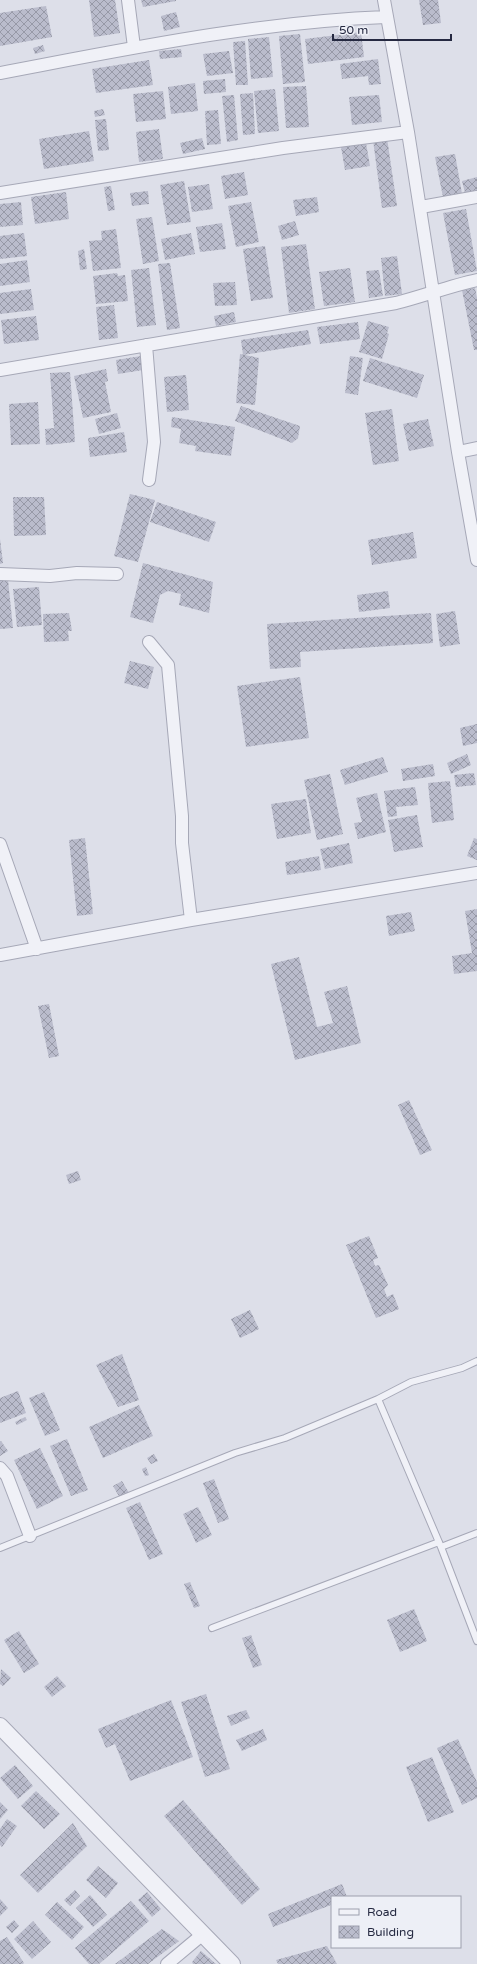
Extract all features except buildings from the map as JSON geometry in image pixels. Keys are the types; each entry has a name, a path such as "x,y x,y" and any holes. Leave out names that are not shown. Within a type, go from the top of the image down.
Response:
{"street":[{"path":"128,0 134,47"},
{"path":"384,0 421,207 458,452 477,560"},
{"path":"0,73 134,47 337,19 386,17"},
{"path":"0,193 284,148 408,132"},
{"path":"421,207 477,197"},
{"path":"0,370 396,303 434,293 453,285 477,280"},
{"path":"146,345 154,442 149,480"},
{"path":"458,452 477,448"},
{"path":"0,574 50,576 77,573 117,574"},
{"path":"149,642 168,665 182,816 182,843 191,920"},
{"path":"0,844 38,949"},
{"path":"0,955 191,920 477,873"},
{"path":"0,1468 7,1476 30,1536"},
{"path":"0,1726 232,1964"},
{"path":"167,1964 203,1934"}],"lane":[{"path":"0,1548 235,1453 285,1438 378,1400 412,1382 462,1368 477,1361"},
{"path":"378,1400 440,1544 477,1641"},
{"path":"212,1628 440,1544 477,1533"}]}
